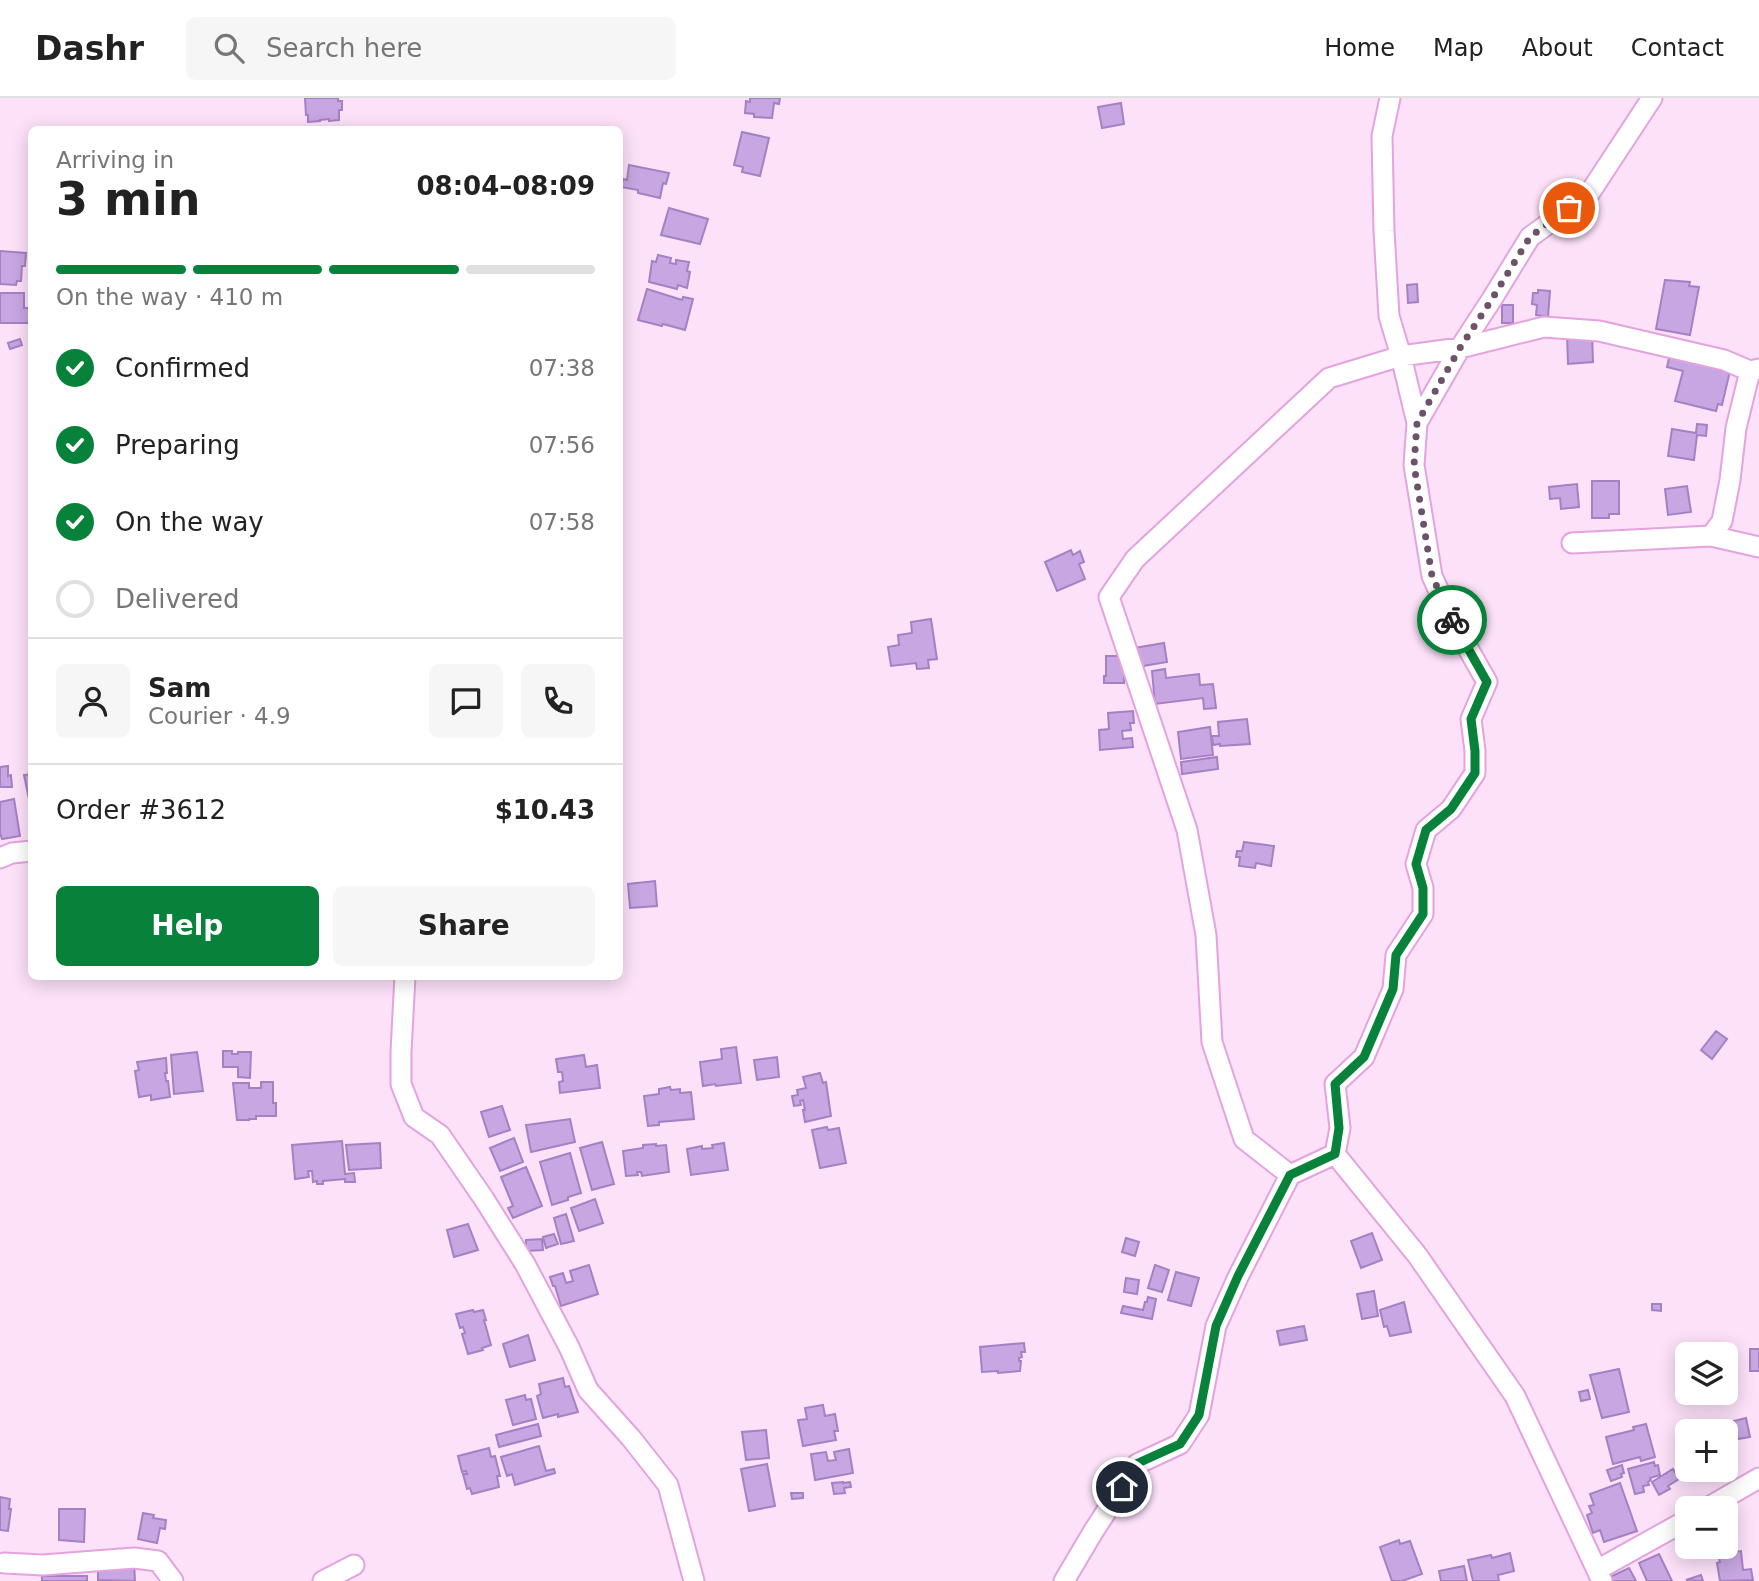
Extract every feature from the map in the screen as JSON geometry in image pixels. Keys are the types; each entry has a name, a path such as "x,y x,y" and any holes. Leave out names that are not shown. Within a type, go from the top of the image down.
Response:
{"street":[{"path":"1390,98 1382,136 1389,316 1417,423 1414,465 1432,576 1453,622 1487,682 1471,719 1475,773 1451,809 1426,830 1416,864 1423,888 1423,914 1396,955 1393,989 1364,1057 1335,1084 1339,1128 1335,1154 1417,1255 1516,1396 1600,1575 1675,1528"},
{"path":"1417,423 1460,348 1530,237 1589,194 1652,98"},
{"path":"1290,1175 1244,1139 1212,1042 1206,935 1187,830 1109,597 1135,559 1329,378 1401,356 1460,348 1544,327 1599,331 1724,360 1755,370 1736,428 1723,521 1711,536"},
{"path":"1572,543 1711,536 1759,547"},
{"path":"0,858 12,853 28,851"},
{"path":"405,980 401,1084 414,1117 440,1135 484,1199 525,1264 569,1347 588,1390 668,1485 694,1581"},
{"path":"1064,1581 1136,1464 1180,1444 1199,1415 1216,1326 1238,1276 1290,1175 1335,1154"},
{"path":"1728,1496 1759,1478"},
{"path":"4,1563 43,1565 134,1558 158,1561 173,1581"},
{"path":"323,1581 354,1565"}],"building":[{"path":"305,98 338,98 338,101 342,101 339,120 308,122"},
{"path":"750,98 780,98 779,104 774,103 772,118 754,117 754,114 745,113 746,101 750,102"},
{"path":"1121,103 1124,124 1102,128 1098,107"},
{"path":"742,132 769,138 760,176 742,172 743,167 734,165"},
{"path":"629,165 669,173 666,184 663,183 660,198 623,187 623,179 627,180"},
{"path":"669,208 708,219 700,244 661,235"},
{"path":"0,251 26,253 21,281 17,281 16,285 0,284"},
{"path":"658,255 671,258 670,263 676,264 676,260 689,262 687,288 678,285 677,289 649,282 652,261 656,262"},
{"path":"1665,280 1690,282 1689,286 1699,287 1690,335 1656,329"},
{"path":"1417,284 1418,302 1408,303 1407,285"},
{"path":"647,289 682,300 683,297 693,299 685,330 638,320"},
{"path":"1538,290 1550,291 1548,317 1536,315 1537,305 1532,304 1533,293 1538,293"},
{"path":"0,293 24,293 28,323 0,323"},
{"path":"1502,305 1513,305 1513,323 1502,323"},
{"path":"1592,334 1593,362 1568,364 1567,335"},
{"path":"20,339 22,345 10,349 8,343"},
{"path":"1671,350 1730,371 1722,405 1718,404 1716,411 1675,401 1683,371 1667,367"},
{"path":"1697,424 1707,425 1706,436 1697,435 1694,460 1668,456 1672,429 1696,433"},
{"path":"1592,481 1619,481 1619,514 1609,514 1609,518 1592,518"},
{"path":"1577,484 1579,507 1561,509 1560,498 1550,499 1549,487"},
{"path":"1687,486 1691,512 1668,515 1665,489"},
{"path":"1071,550 1073,555 1080,551 1084,562 1079,564 1085,579 1057,591 1045,562"},
{"path":"931,619 937,659 928,660 929,668 917,669 916,663 891,666 888,647 899,645 898,635 912,633 911,622"},
{"path":"1164,643 1167,662 1137,667 1134,648"},
{"path":"1106,656 1124,656 1124,683 1104,683"},
{"path":"1165,669 1166,678 1199,674 1200,685 1213,684 1216,708 1204,709 1203,698 1155,704 1152,671"},
{"path":"1133,711 1134,723 1130,723 1131,730 1122,731 1123,739 1132,738 1133,747 1100,750 1099,730 1109,729 1108,713"},
{"path":"1247,719 1250,744 1213,745 1212,736 1219,736 1218,722"},
{"path":"1210,727 1213,755 1181,759 1178,732"},
{"path":"1217,757 1218,769 1182,774 1181,762"},
{"path":"8,766 12,787 0,787 0,767"},
{"path":"28,774 28,794 24,775"},
{"path":"14,799 20,836 2,839 0,802"},
{"path":"1244,842 1274,846 1271,866 1256,863 1255,868 1239,866 1240,857 1236,857 1237,851 1242,851"},
{"path":"655,881 657,906 630,908 628,884"},
{"path":"1716,1031 1727,1039 1712,1059 1701,1050"},
{"path":"736,1047 741,1083 703,1086 700,1062 722,1059 721,1049"},
{"path":"223,1051 232,1051 232,1054 251,1052 250,1078 238,1077 238,1067 223,1067"},
{"path":"197,1052 203,1091 174,1094 171,1055"},
{"path":"584,1055 586,1067 597,1065 600,1088 560,1093 562,1072 558,1072 556,1059"},
{"path":"777,1057 779,1077 757,1080 754,1060"},
{"path":"166,1058 165,1073 170,1097 151,1100 151,1095 139,1097 135,1071 139,1070 137,1062"},
{"path":"820,1073 823,1083 826,1082 831,1116 805,1122 803,1100 800,1101 801,1105 794,1106 792,1096 798,1095 797,1090 806,1088 803,1077"},
{"path":"261,1082 273,1082 276,1116 237,1120 233,1083 249,1083 249,1088 261,1088"},
{"path":"670,1087 671,1090 680,1089 680,1093 691,1092 694,1119 659,1122 659,1125 648,1126 644,1096 659,1094 659,1089"},
{"path":"502,1106 510,1130 489,1137 481,1112"},
{"path":"570,1119 575,1142 531,1152 526,1125"},
{"path":"827,1127 828,1130 839,1128 846,1163 820,1168 812,1130"},
{"path":"514,1138 523,1162 500,1171 490,1148"},
{"path":"342,1141 345,1174 354,1173 355,1182 345,1182 345,1179 317,1184 317,1181 313,1182 312,1171 308,1171 309,1177 295,1179 292,1145"},
{"path":"602,1142 614,1184 592,1190 580,1148"},
{"path":"380,1143 381,1168 349,1170 346,1145"},
{"path":"724,1143 728,1170 691,1175 687,1149 702,1146 702,1149 713,1148 712,1145"},
{"path":"656,1144 666,1145 669,1172 642,1176 641,1172 637,1172 638,1175 626,1176 623,1151"},
{"path":"570,1153 581,1193 552,1205 540,1162"},
{"path":"526,1167 542,1206 513,1218 508,1208 513,1206 501,1177"},
{"path":"595,1199 603,1223 579,1231 571,1208"},
{"path":"566,1214 574,1241 561,1244 554,1218"},
{"path":"468,1224 478,1250 454,1257 447,1230"},
{"path":"1372,1233 1382,1260 1361,1268 1351,1241"},
{"path":"554,1234 558,1244 546,1248 543,1237"},
{"path":"1126,1238 1139,1242 1135,1256 1122,1252"},
{"path":"542,1239 543,1250 526,1251 526,1240"},
{"path":"589,1265 598,1294 561,1306 550,1277 563,1273 566,1283 573,1281 570,1271"},
{"path":"1155,1265 1169,1270 1162,1292 1148,1288"},
{"path":"1176,1272 1199,1278 1191,1306 1168,1300"},
{"path":"1126,1278 1139,1280 1137,1294 1124,1292"},
{"path":"1374,1291 1378,1316 1362,1319 1357,1294"},
{"path":"1148,1297 1156,1299 1152,1319 1121,1313 1123,1306 1143,1310"},
{"path":"1404,1302 1411,1332 1390,1336 1387,1326 1384,1327 1380,1310"},
{"path":"1652,1304 1661,1304 1661,1311 1652,1310"},
{"path":"483,1310 491,1345 468,1354 462,1334 465,1333 463,1327 460,1328 456,1314"},
{"path":"1304,1326 1307,1340 1280,1345 1277,1331"},
{"path":"528,1335 535,1360 510,1367 503,1344"},
{"path":"1024,1343 1025,1352 1021,1352 1022,1357 1019,1358 1020,1371 982,1372 980,1347"},
{"path":"1750,1349 1759,1349 1759,1371 1750,1371"},
{"path":"1619,1369 1629,1412 1602,1418 1590,1375"},
{"path":"563,1378 565,1387 569,1386 578,1412 543,1418 537,1396 541,1394 539,1384"},
{"path":"1588,1390 1590,1399 1581,1401 1579,1392"},
{"path":"525,1395 526,1400 531,1399 536,1419 513,1425 506,1400"},
{"path":"823,1405 825,1416 835,1414 838,1431 834,1431 836,1440 803,1446 798,1420 807,1419 805,1408"},
{"path":"1746,1418 1750,1437 1738,1439 1738,1420"},
{"path":"538,1424 541,1436 499,1447 496,1435"},
{"path":"1646,1424 1655,1457 1641,1461 1640,1457 1613,1464 1606,1437"},
{"path":"766,1430 769,1458 746,1460 742,1432"},
{"path":"539,1446 546,1471 554,1469 555,1473 515,1485 512,1474 507,1476 501,1457"},
{"path":"489,1448 491,1457 495,1456 500,1476 497,1476 499,1487 472,1494 470,1488 467,1489 463,1474 467,1474 466,1471 462,1472 458,1456"},
{"path":"849,1449 853,1473 815,1480 811,1454 826,1452 828,1461 836,1460 834,1452"},
{"path":"1654,1462 1655,1466 1658,1465 1660,1475 1650,1478 1649,1485 1643,1486 1644,1492 1635,1494 1628,1469"},
{"path":"767,1464 775,1506 749,1511 741,1469"},
{"path":"1622,1465 1622,1477 1611,1481 1607,1470"},
{"path":"1673,1469 1675,1472 1675,1482 1668,1486 1670,1489 1659,1495 1652,1482"},
{"path":"850,1482 851,1487 844,1488 845,1493 834,1494 832,1483"},
{"path":"1620,1483 1637,1531 1604,1542 1600,1530 1593,1533 1587,1515 1592,1513 1589,1506 1594,1505 1590,1494"},
{"path":"791,1493 803,1493 803,1498 792,1499"},
{"path":"0,1497 10,1499 8,1531 0,1530"},
{"path":"59,1509 85,1509 84,1542 59,1540"},
{"path":"143,1513 166,1520 165,1529 160,1528 157,1543 138,1539"},
{"path":"1399,1540 1400,1544 1410,1541 1422,1574 1402,1581 1392,1581 1380,1547"},
{"path":"1738,1551 1741,1551 1743,1570 1751,1569 1753,1580 1720,1581 1717,1563 1720,1562 1719,1559 1738,1559"},
{"path":"1510,1553 1514,1571 1498,1575 1499,1581 1473,1581 1468,1560"},
{"path":"1659,1554 1672,1581 1647,1581 1639,1563"},
{"path":"134,1562 135,1581 98,1580 98,1564"},
{"path":"1464,1566 1467,1581 1441,1581 1439,1571"},
{"path":"1629,1568 1636,1581 1612,1581 1610,1577"},
{"path":"1701,1575 1703,1581 1686,1580"},
{"path":"42,1576 87,1576 87,1581 42,1581"}],"way so far":[{"path":"1452,620 1432,576 1414,465 1417,423 1460,348 1530,237 1569,208"}],"route":[{"path":"1122,1487 1136,1464 1180,1444 1199,1415 1216,1326 1238,1276 1290,1175 1335,1154 1339,1128 1335,1084 1364,1057 1393,989 1396,955 1423,914 1423,888 1416,864 1426,830 1451,809 1475,773 1471,719 1487,682 1452,620"}]}
